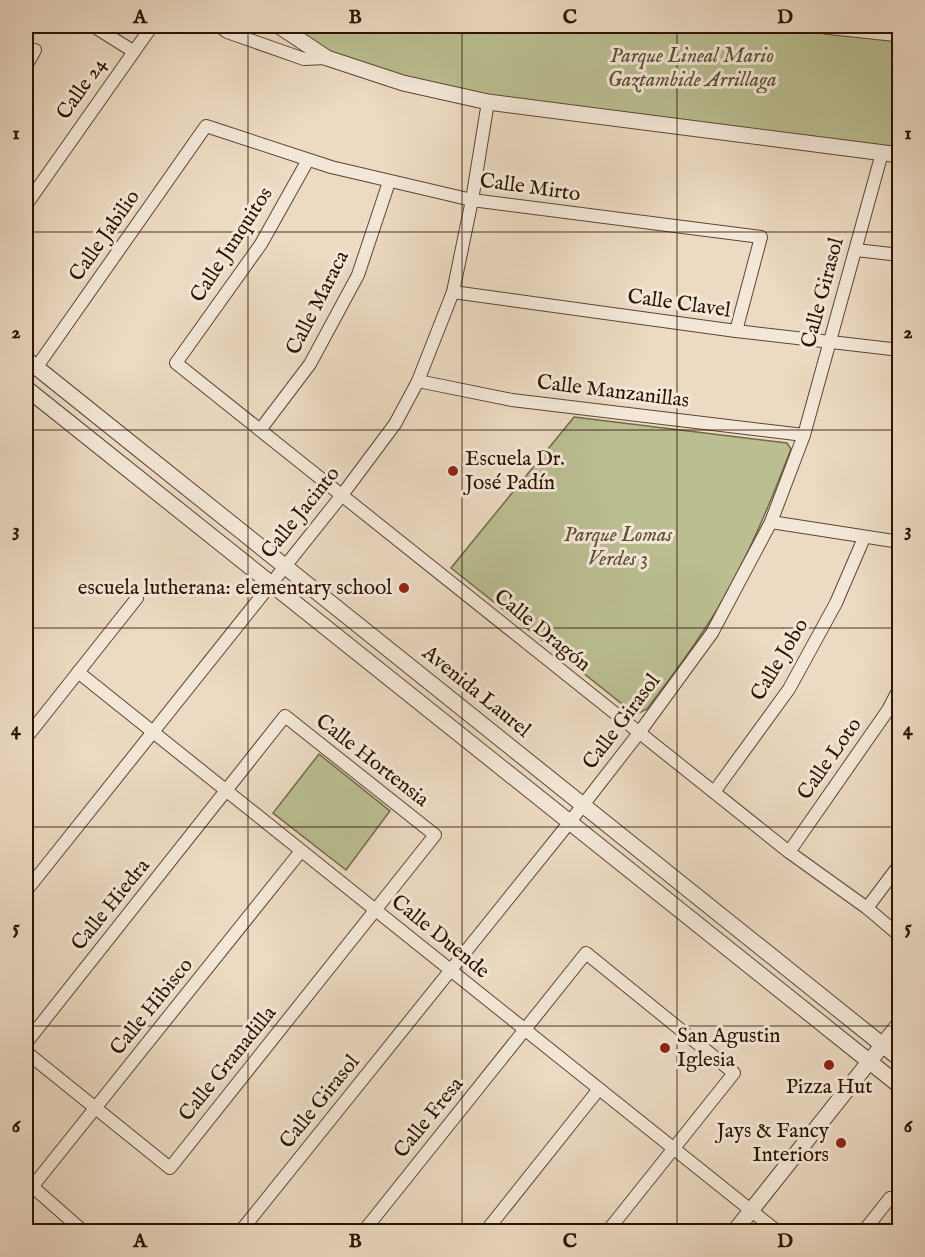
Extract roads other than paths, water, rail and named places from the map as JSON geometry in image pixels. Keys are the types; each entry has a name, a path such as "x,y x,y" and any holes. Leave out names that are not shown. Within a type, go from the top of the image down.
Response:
{"street":[{"path":"93,26 133,51"},
{"name":"Calle 24","path":"27,202 152,26"},
{"path":"219,26 228,32 304,59 327,58"},
{"path":"279,26 327,58 403,83 488,102 900,155"},
{"path":"825,26 900,34"},
{"path":"26,66 35,50"},
{"name":"Calle Jacinto","path":"26,891 342,495 395,424 418,381 453,292 472,200 488,102"},
{"name":"Calle Mirto","path":"206,126 309,160 389,182 472,200 761,237 736,331"},
{"name":"Calle Jabilio","path":"31,364 206,126"},
{"name":"Calle Girasol","path":"240,1232 569,823 639,733 712,633 771,522 804,435 882,153"},
{"name":"Calle Junquitos","path":"186,350 261,244 309,160"},
{"name":"Calle Maraca","path":"260,430 310,364 358,275 389,182"},
{"path":"856,250 900,255"},
{"name":"Calle Clavel","path":"453,292 736,331 900,350"},
{"name":"Calle Dragón","path":"186,350 176,363 789,852 867,908 900,936"},
{"name":"Avenida Laurel","path":"31,364 900,1059"},
{"name":"Calle Manzanillas","path":"418,381 512,400 804,435"},
{"name":"Avenida Laurel","path":"26,388 900,1086"},
{"path":"771,522 900,542"},
{"name":"Calle Jobo","path":"714,792 789,689 836,603 864,538"},
{"path":"26,738 137,598"},
{"name":"Calle Duende","path":"78,672 778,1232"},
{"name":"Calle Loto","path":"789,852 888,710 900,687"},
{"name":"Calle Hortensia","path":"227,792 285,716 435,835 376,910"},
{"name":"Calle Hiedra","path":"26,1043 227,792"},
{"name":"Calle Hibisco","path":"29,1184 96,1108 301,851"},
{"path":"867,908 900,864"},
{"name":"Calle Granadilla","path":"96,1108 170,1168 376,910"},
{"name":"Calle Fresa","path":"363,1232 586,953 734,1073 673,1148"},
{"path":"734,1232 900,1023"},
{"path":"26,1052 96,1108"},
{"path":"485,1232 599,1089"},
{"path":"607,1232 673,1148"},
{"path":"29,1184 84,1232"},
{"path":"862,1232 895,1202"}],"place":[{"name":"Escuela Dr. José Padín","path":"453,471"},
{"name":"escuela lutherana: elementary school","path":"404,588"},
{"name":"San Agustin Iglesia","path":"665,1048"},
{"name":"Pizza Hut","path":"829,1065"},
{"name":"Jays & Fancy Interiors","path":"841,1143"}],"park label":[{"name":"Parque Lineal Mario Gaztambide Arrillaga","path":"692,68"},
{"name":"Parque Lomas Verdes 3","path":"618,547"}]}
